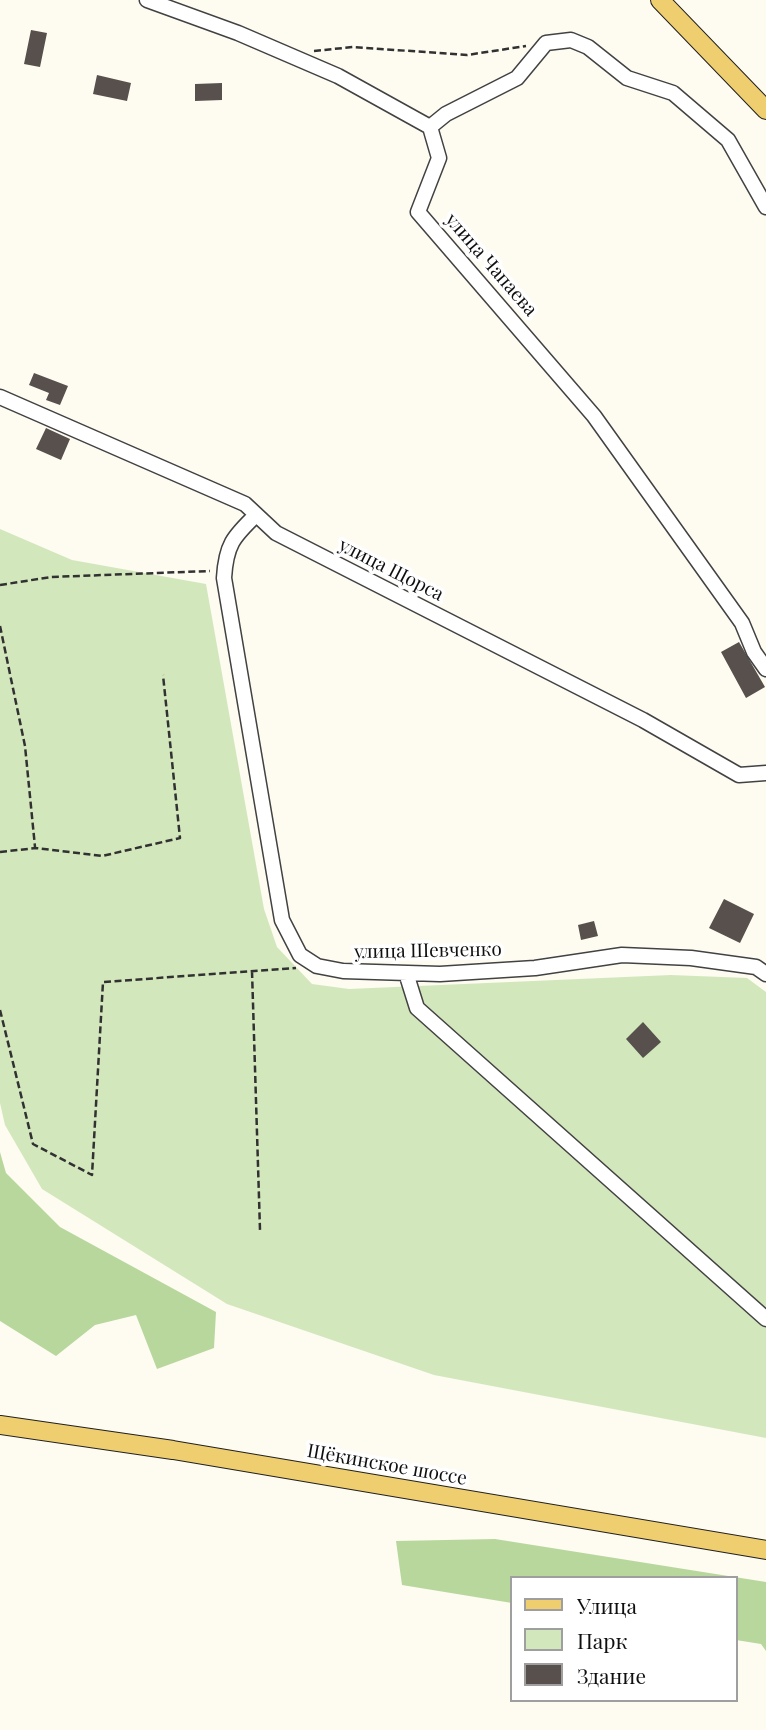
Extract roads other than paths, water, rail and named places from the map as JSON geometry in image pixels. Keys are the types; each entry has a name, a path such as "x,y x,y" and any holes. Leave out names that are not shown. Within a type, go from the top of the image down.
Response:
{"main road":[{"path":"660,0 766,110"},
{"name":"Щёкинское шоссе","path":"0,1425 173,1450 766,1550"}],"street":[{"path":"147,0 238,33 338,76 430,127 446,114 517,78 546,43 571,40 588,47 627,78 673,93 728,140 766,207"},
{"name":"улица Чапаева","path":"430,127 439,158 418,212 594,416 742,623 754,652 766,669"},
{"name":"улица Щорса","path":"0,397 245,504 276,533 643,720 739,775 766,773"},
{"name":"улица Шевченко","path":"256,515 235,535 225,554 224,570 282,920 300,955 317,967 342,971 406,973 535,968 622,955 691,958 756,967 766,974"},
{"path":"406,973 417,1008 766,1319"}]}
